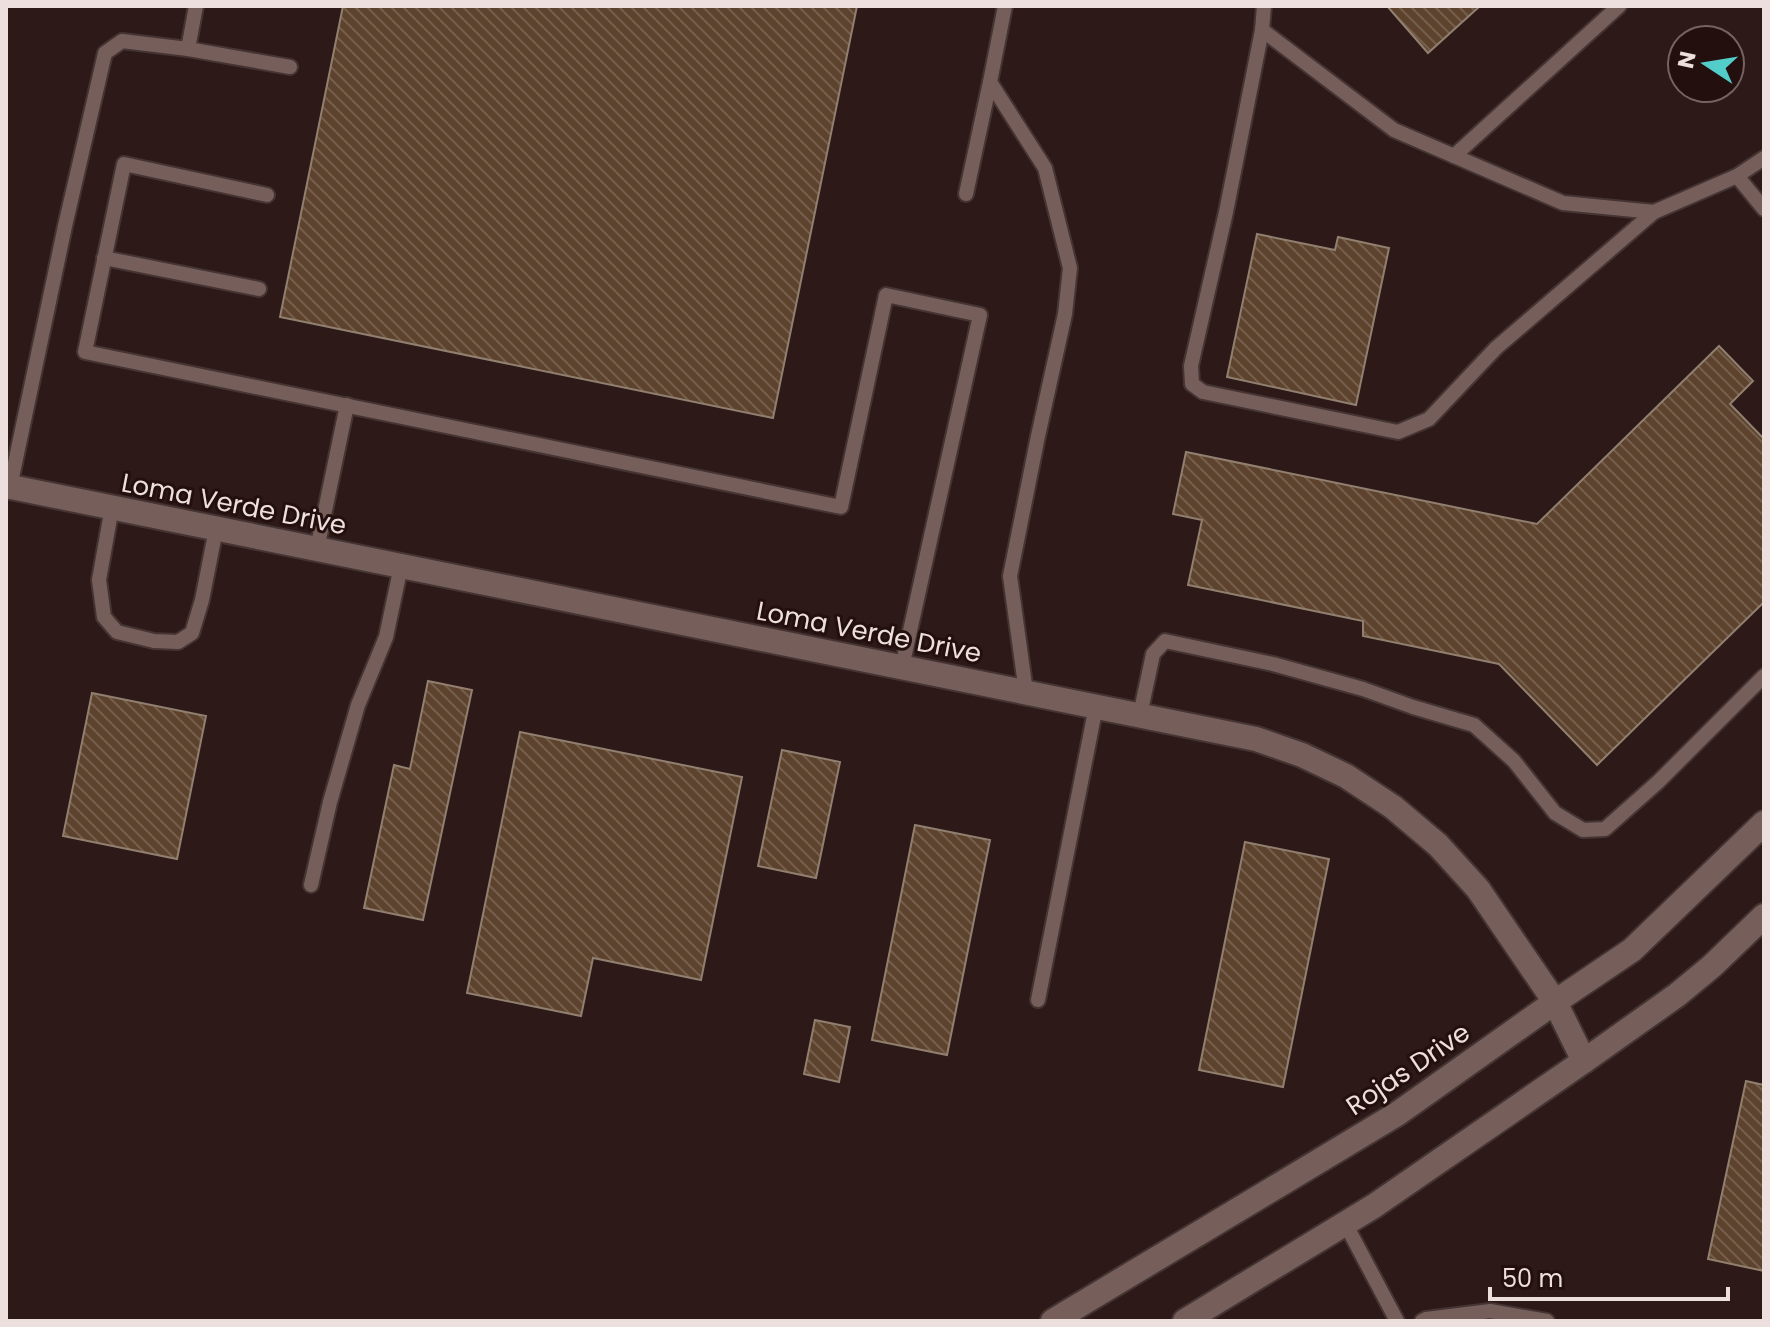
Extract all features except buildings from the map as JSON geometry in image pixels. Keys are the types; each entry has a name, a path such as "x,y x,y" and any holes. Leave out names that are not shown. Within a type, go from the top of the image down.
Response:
{"street":[{"name":"Loma Verde Drive","path":"8,487 1256,739 1302,755 1346,776 1393,807 1438,845 1478,889 1555,1002 1584,1061"},
{"name":"Rojas Drive","path":"1053,1321 1397,1114 1632,950 1764,823"},
{"path":"1185,1321 1386,1197 1584,1061 1677,995 1764,916"}],"lane":[{"path":"188,49 196,6"},
{"path":"966,194 1005,6"},
{"path":"1264,6 1226,212 1191,366 1192,384 1203,392 1398,432 1429,419 1496,348 1654,212 1737,176 1764,158"},
{"path":"1454,156 1619,6"},
{"path":"1262,30 1394,130 1563,203 1654,212"},
{"path":"8,487 105,53 122,41 290,67"},
{"path":"990,82 1045,168 1070,268 1065,314 1010,576 1026,692"},
{"path":"267,195 124,164 85,352 841,507 886,295 980,315 902,667"},
{"path":"1737,176 1764,209"},
{"path":"104,258 259,289"},
{"path":"317,549 347,405"},
{"path":"112,507 99,580 104,617 117,632 154,641 178,642 192,633 216,529"},
{"path":"311,885 330,802 358,705 386,637 401,566"},
{"path":"1140,715 1153,654 1165,641 1273,664 1474,725 1514,761 1555,813 1583,830 1605,829 1658,782 1764,676"},
{"path":"1038,1000 1096,706"},
{"path":"1345,1223 1397,1321"},
{"path":"1422,1321 1490,1311 1547,1321"}]}
